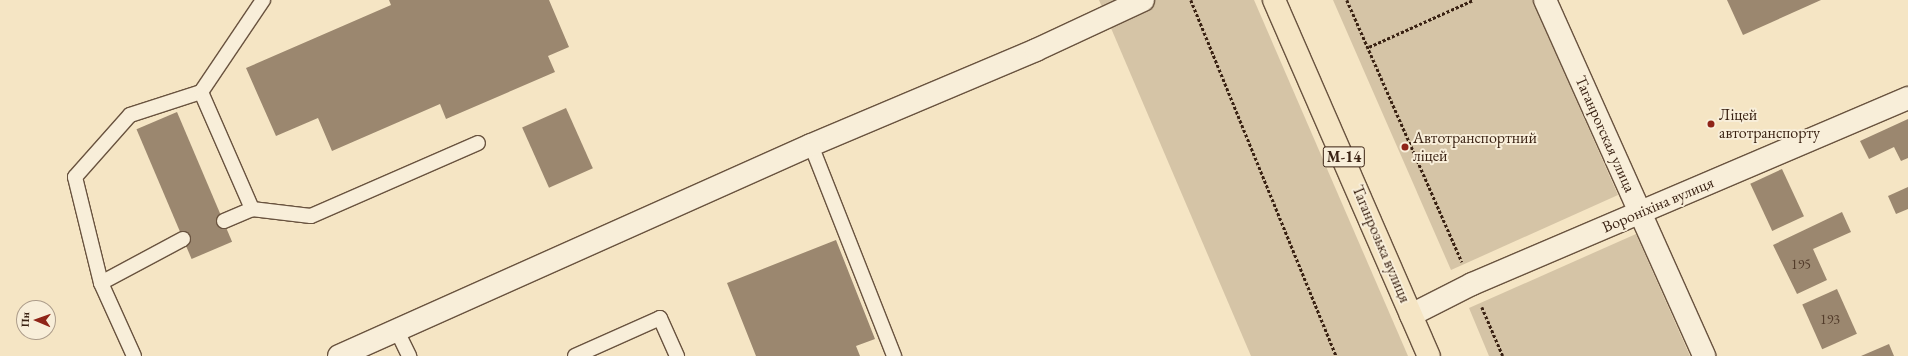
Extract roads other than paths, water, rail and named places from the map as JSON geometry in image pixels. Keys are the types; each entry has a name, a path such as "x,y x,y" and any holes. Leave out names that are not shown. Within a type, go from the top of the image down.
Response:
{"highway":[{"name":"Таганрозька вулиця","path":"1274,0 1352,174 1429,356"}],"street":[{"path":"339,356 811,145 1036,50 1143,0"},
{"name":"Таганрогская улица","path":"1545,0 1704,356"},
{"name":"Вороніхіна вулиця","path":"1411,316 1472,284 1908,98"}],"lane":[{"path":"134,356 101,283 75,176 130,115 201,92 263,0"},
{"path":"201,92 252,209"},
{"path":"224,221 252,209 311,216 478,143"},
{"path":"811,145 894,356"},
{"path":"101,283 183,239"},
{"path":"575,356 660,318 677,356"},
{"path":"397,331 409,356"}],"place":[{"name":"Ліцей автотранспорту","path":"1711,124"},
{"name":"Автотранспортний ліцей","path":"1405,147"}]}
